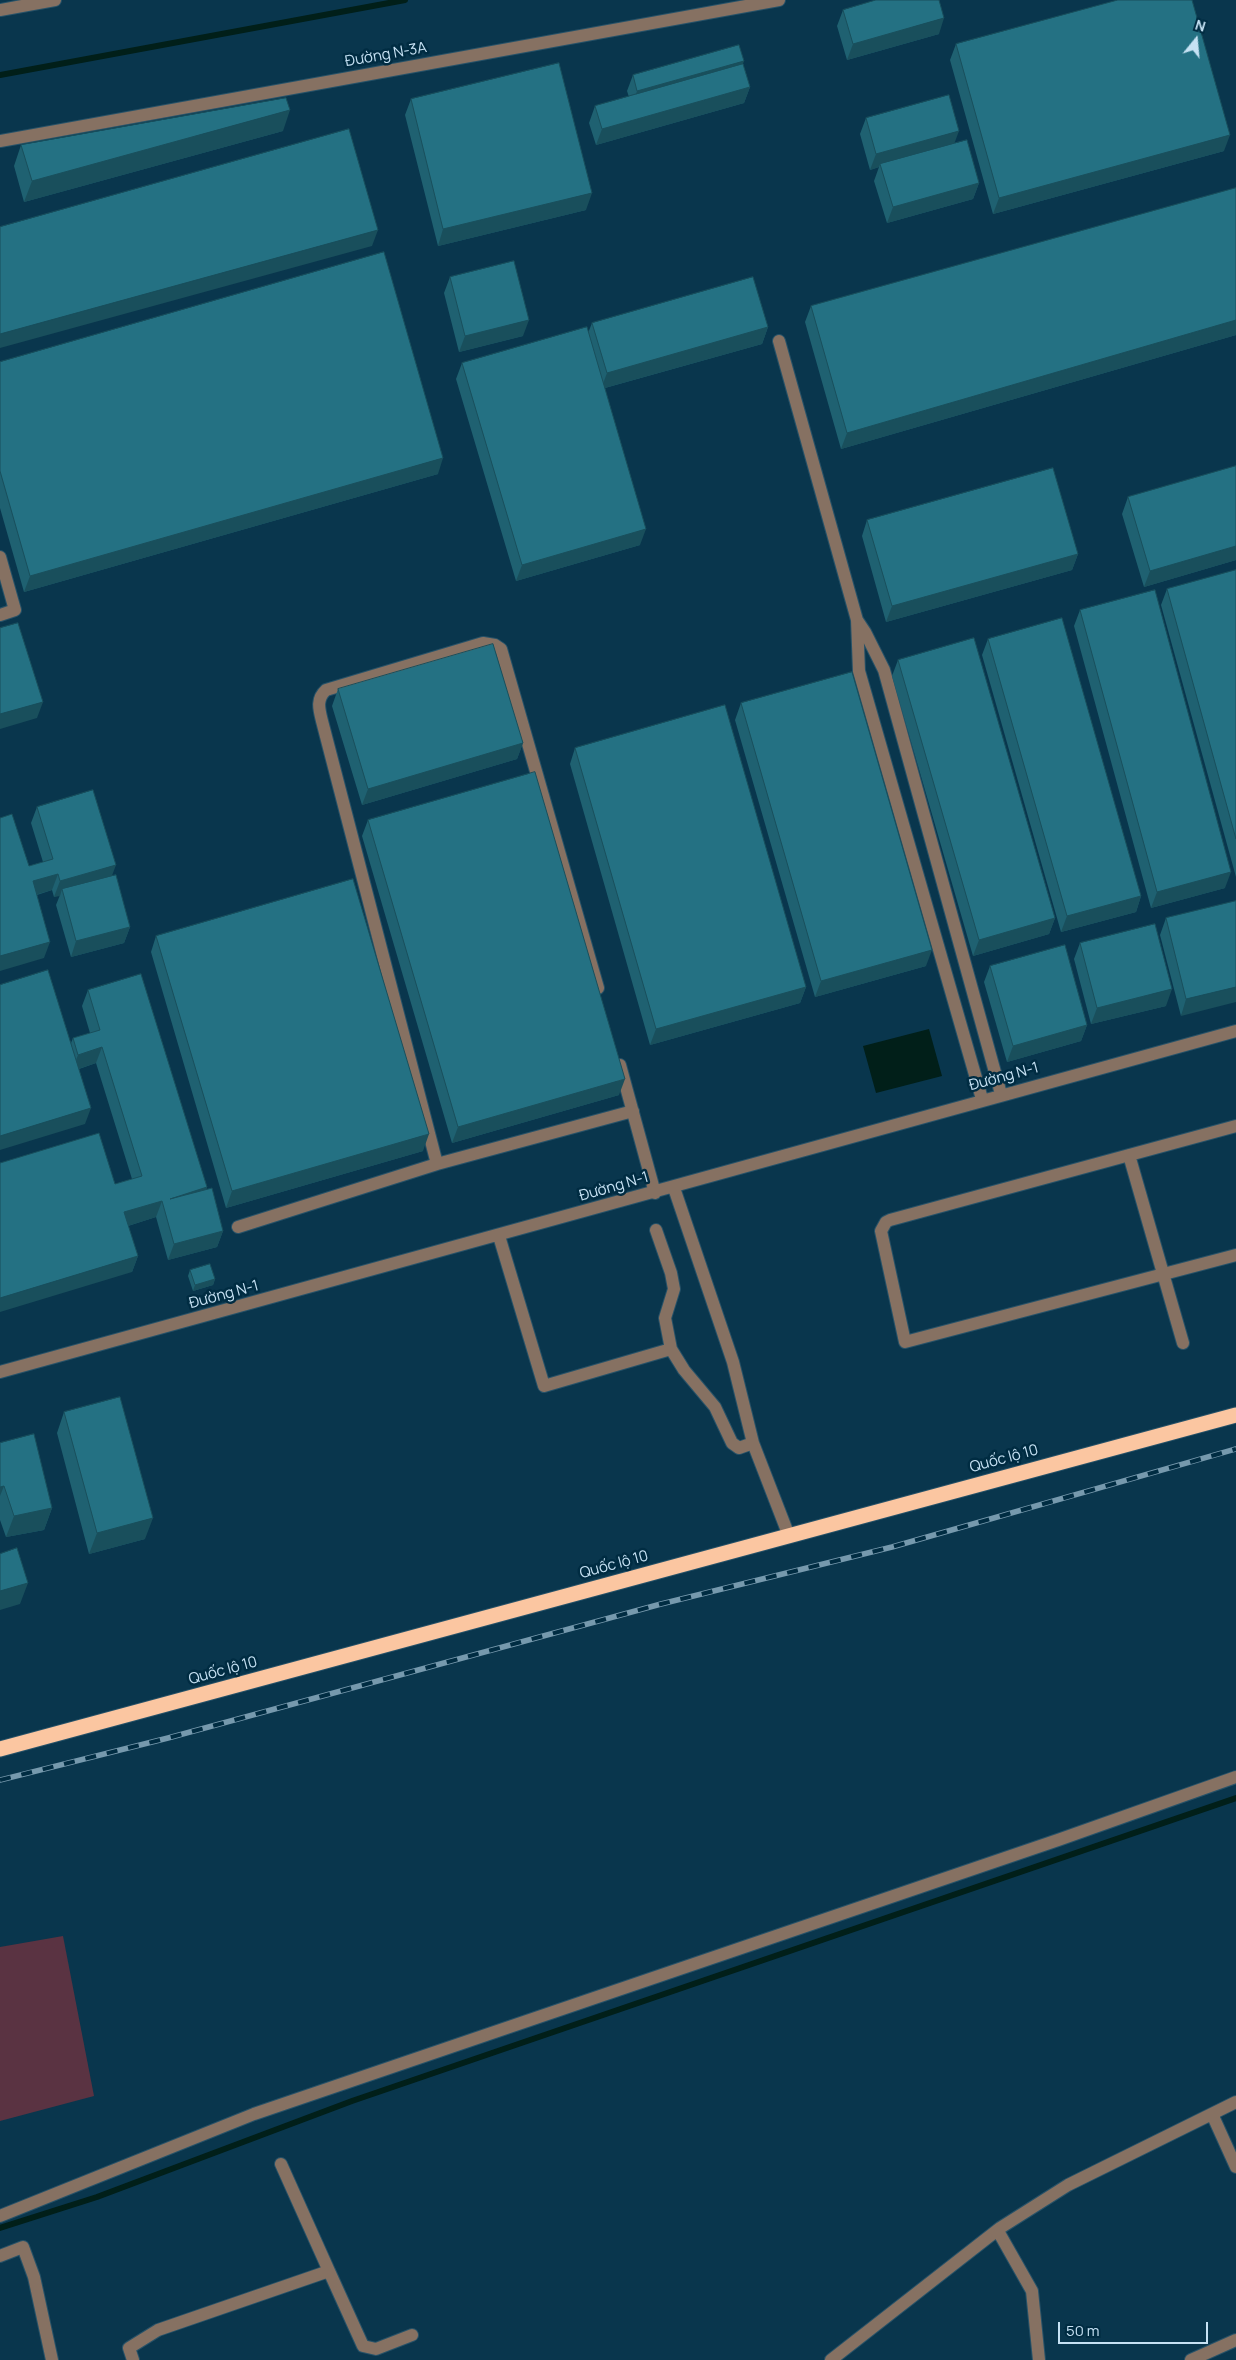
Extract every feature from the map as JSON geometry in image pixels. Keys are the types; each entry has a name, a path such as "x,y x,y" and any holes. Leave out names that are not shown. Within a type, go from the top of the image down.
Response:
{"highway":[{"name":"Quốc lộ 10","path":"0,1749 1236,1415"}],"street":[{"path":"0,10 55,0"},
{"name":"Đường N-3A","path":"0,142 778,0"},
{"path":"779,341 857,620 858,671 982,1099"},
{"path":"0,557 15,610 0,615"},
{"path":"857,620 884,670 1001,1094"},
{"path":"437,1164 322,721 318,704 321,694 326,690 483,643 495,645 501,649 601,998"},
{"name":"Đường N-1","path":"0,1372 674,1188 982,1099 1236,1031"},
{"path":"617,1054 655,1193"},
{"path":"238,1228 437,1164 633,1111"},
{"path":"1236,1126 886,1222 881,1232 905,1342 1236,1255"},
{"path":"1130,1155 1183,1343"},
{"path":"674,1188 733,1362 753,1443 789,1536"},
{"path":"656,1230 671,1273 674,1289 665,1318 672,1349 684,1370 715,1407 732,1443 739,1448 753,1443"},
{"path":"498,1236 544,1386 672,1349"},
{"path":"0,2216 254,2114 1058,1840 1236,1777"},
{"path":"831,2360 1000,2228 1068,2185 1236,2102"},
{"path":"1212,2114 1236,2167"},
{"path":"280,2164 363,2346 376,2349 412,2335"},
{"path":"998,2231 1032,2292 1039,2360"},
{"path":"0,2256 23,2247 34,2276 52,2360"},
{"path":"133,2360 129,2348 158,2330 329,2271"},
{"path":"1192,2360 1236,2340"}],"shaded area":[{"path":"929,1029 942,1076 876,1093 863,1046"},
{"path":"63,1936 94,2096 0,2121 0,1947"}],"building":[{"path":"876,0 939,0 944,18 853,44 843,10"},
{"path":"1118,0 1192,0 1230,135 999,198 956,44"},
{"path":"739,45 744,61 637,91 633,75"},
{"path":"559,63 592,193 443,229 411,99"},
{"path":"743,64 750,87 602,129 595,106"},
{"path":"949,95 959,131 876,154 866,118"},
{"path":"286,98 290,110 32,181 21,145"},
{"path":"349,129 378,230 0,334 0,227"},
{"path":"967,140 979,183 893,207 880,164"},
{"path":"1236,188 1236,320 847,433 811,306"},
{"path":"384,252 443,458 30,576 0,471 0,362"},
{"path":"514,261 529,320 465,336 450,277"},
{"path":"753,277 768,327 607,373 592,323"},
{"path":"587,327 646,529 522,565 462,363"},
{"path":"1236,466 1236,546 1150,571 1128,497"},
{"path":"1053,468 1078,554 892,606 867,520"},
{"path":"1236,570 1236,839 1167,589"},
{"path":"1155,590 1231,872 1157,892 1080,610"},
{"path":"1062,618 1141,896 1067,916 988,639"},
{"path":"18,623 43,702 0,714 0,628"},
{"path":"974,638 1055,918 979,940 898,660"},
{"path":"493,644 523,743 368,789 338,689"},
{"path":"852,672 932,950 821,981 741,703"},
{"path":"725,705 806,987 656,1029 575,748"},
{"path":"535,772 625,1079 458,1127 368,820"},
{"path":"93,790 116,865 60,881 58,874 33,881 50,942 0,956 0,818 12,814 29,866 53,859 37,807"},
{"path":"116,875 130,927 76,941 62,889"},
{"path":"353,879 429,1134 232,1191 156,936"},
{"path":"1236,901 1236,987 1186,999 1166,918"},
{"path":"1155,924 1172,989 1097,1008 1080,943"},
{"path":"1065,945 1087,1025 1013,1046 990,966"},
{"path":"48,970 91,1108 0,1136 0,985"},
{"path":"141,974 207,1187 170,1199 212,1188 223,1231 174,1244 162,1201 124,1212 138,1256 0,1298 0,1163 99,1133 115,1184 142,1176 102,1047 78,1055 73,1038 100,1030 88,990"},
{"path":"210,1264 215,1279 195,1285 190,1270"},
{"path":"120,1397 153,1518 97,1533 64,1412"},
{"path":"34,1434 52,1508 14,1516 4,1486 0,1487 0,1443"},
{"path":"17,1548 28,1583 0,1591 0,1554"}],"waterway":[{"path":"0,75 405,0"},
{"path":"0,2228 97,2197 352,2101 1236,1798"}],"railway":[{"path":"0,1780 168,1738 661,1604 892,1547 1236,1449"}]}
